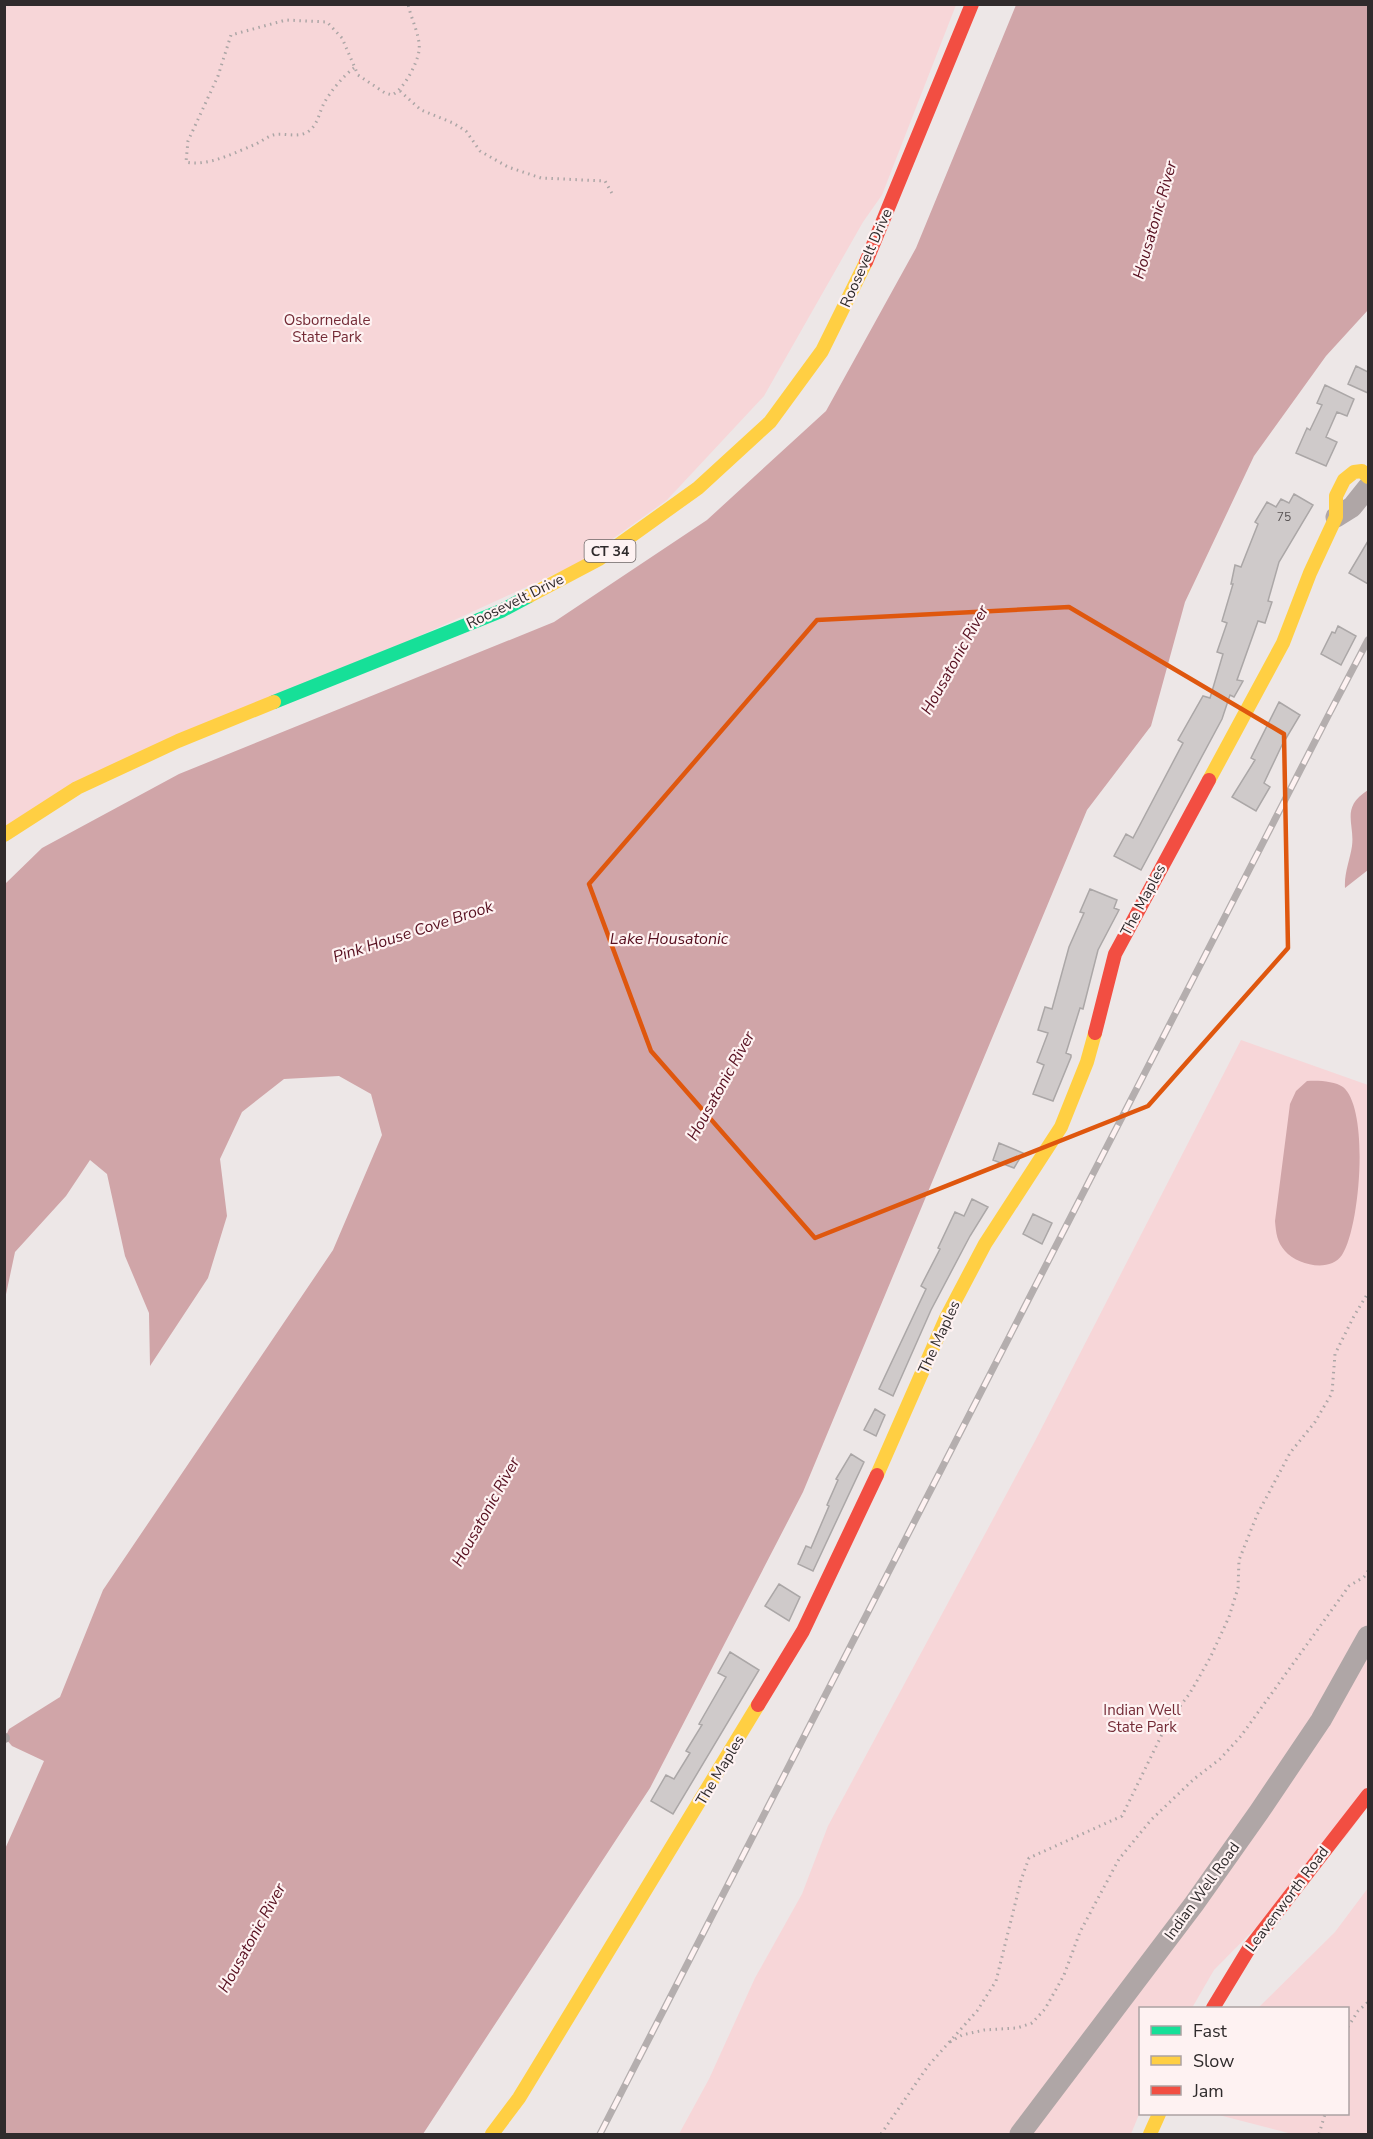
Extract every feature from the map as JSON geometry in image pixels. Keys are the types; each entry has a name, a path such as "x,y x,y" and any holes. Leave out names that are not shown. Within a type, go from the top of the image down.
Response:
{"street":[{"name":"Roosevelt Drive","path":"4,835 77,788 178,741 501,611 599,559 698,488 770,422 822,351 862,273 972,4"},
{"name":"The Maples","path":"492,2134 519,2098 616,1942 803,1631 860,1515 946,1318 985,1244 1061,1127 1087,1062 1114,954 1283,643 1310,573 1336,517 1336,496 1344,480 1354,472 1362,471 1368,477"},
{"name":"The Maples","path":"1336,517 1352,507 1368,487"},
{"name":"Indian Well Road","path":"1020,2134 1194,1904 1246,1830 1322,1720 1368,1636"},
{"name":"Leavenworth Road","path":"1214,2007 1250,1947 1368,1795"},
{"path":"1150,2134 1159,2115"}],"path":[{"path":"354,68 346,73 324,104 316,124 307,133 288,136 276,134 213,160 195,164 186,162 188,141 212,92 231,35 286,20 327,22 342,38 358,75 385,93 392,95 400,91 419,51 408,4"},
{"path":"400,91 421,110 466,131 480,151 495,161 541,178 605,181 614,197"},
{"path":"881,2134 928,2066 977,2011 996,1981 1021,1880 1029,1858 1122,1816 1168,1722 1190,1693 1224,1627 1238,1588 1239,1560 1257,1515 1290,1453 1315,1422 1332,1393 1335,1354 1368,1293"},
{"path":"946,2045 962,2035 984,2030 1017,2028 1032,2023 1045,2009 1064,1975 1080,1932 1119,1859 1151,1820 1194,1779 1220,1759 1241,1736 1334,1610 1349,1586 1364,1577 1368,1571"},
{"path":"1349,2024 1368,2002"},
{"path":"1319,2134 1325,2115"}],"highlighted area":[{"path":"1069,607 1284,734 1288,948 1148,1106 815,1238 651,1051 589,884 817,620"}],"green space":[{"name":"Osbornedale State Park","path":"5,5 956,5 882,195 863,222 764,396 667,500 579,563 5,826"},
{"name":"Indian Well State Park","path":"1241,1040 1368,1085 1368,1806 1347,1835 1214,1970 1193,2007 1139,2007 1139,2114 1131,2134 679,2134 709,2079 755,1978 802,1894 828,1826 1035,1441"},
{"path":"1368,1888 1368,2134 1292,2134 1219,2115 1349,2115 1349,2007 1259,2007 1335,1932"}],"water":[{"name":"Lake Housatonic","path":"1016,5 1368,5 1368,310 1326,356 1254,456 1185,602 1151,726 1087,810 803,1492 650,1788 423,2134 5,2134 5,1849 44,1761 12,1746 5,1738 9,1729 60,1697 103,1590 333,1250 382,1135 371,1094 339,1076 284,1079 242,1112 220,1159 227,1216 208,1278 150,1366 149,1313 125,1256 107,1174 90,1160 66,1196 15,1252 5,1299 5,884 42,848 179,774 554,622 707,520 826,411 916,248"},
{"path":"1368,790 1368,870 1345,888 1352,846 1351,810 1359,797"},
{"path":"1307,1081 1331,1082 1343,1087 1351,1099 1357,1119 1359,1143 1357,1196 1348,1241 1337,1261 1322,1265 1305,1263 1290,1256 1277,1237 1275,1221 1290,1104 1296,1091"}],"building":[{"path":"1356,366 1368,372 1368,393 1348,384"},
{"path":"1325,385 1354,399 1347,416 1337,412 1326,437 1337,442 1326,466 1296,453 1307,428 1310,430 1322,405 1317,403"},
{"path":"1294,494 1313,505 1279,562 1268,601 1272,602 1265,623 1258,621 1237,680 1243,681 1234,697 1230,695 1222,719 1141,870 1114,856 1126,834 1133,838 1183,743 1178,740 1203,696 1210,698 1223,654 1217,652 1227,623 1222,621 1233,584 1231,584 1235,565 1241,567 1258,524 1255,522 1267,502 1276,507 1281,499 1289,503"},
{"path":"1368,541 1368,584 1349,573"},
{"path":"1338,626 1356,636 1341,665 1321,654 1332,632 1335,633"},
{"path":"1279,702 1300,715 1282,745 1264,783 1270,787 1256,811 1232,797 1255,760 1251,758"},
{"path":"1090,889 1117,900 1114,908 1119,910 1098,950 1083,1009 1080,1008 1066,1053 1071,1057 1053,1101 1033,1094 1044,1065 1037,1062 1048,1033 1038,1030 1045,1007 1052,1009 1069,947 1084,913 1080,912"},
{"path":"999,1143 1023,1153 1014,1168 993,1160"},
{"path":"972,1199 988,1207 931,1310 893,1396 879,1389 926,1289 921,1286 940,1249 938,1248 955,1212 964,1216"},
{"path":"1033,1214 1052,1223 1042,1244 1023,1234"},
{"path":"875,1409 885,1415 876,1436 864,1430"},
{"path":"851,1454 864,1462 813,1571 798,1564 806,1546 811,1548 829,1506 827,1505 838,1480 836,1479"},
{"path":"779,1584 800,1597 789,1621 765,1606"},
{"path":"730,1652 759,1670 673,1814 651,1801 666,1775 674,1779 690,1753 686,1751 726,1677 718,1673"}],"railway":[{"path":"600,2134 1368,640"}],"traffic: fast":[{"path":"274,702 501,611 529,596"}],"traffic: slow":[{"path":"529,596 599,559 698,488 770,422 822,351 866,262"},
{"path":"1209,780 1283,643 1310,573 1336,517 1336,496 1344,480 1354,472 1362,471 1368,477"},
{"path":"4,835 77,788 178,741 274,702"},
{"path":"877,1475 946,1318 985,1244 1061,1127 1087,1062 1095,1033"},
{"path":"492,2134 519,2098 758,1705"},
{"path":"1150,2134 1159,2115"}],"traffic: jam":[{"path":"866,262 972,4"},
{"path":"1095,1033 1115,954 1209,780"},
{"path":"758,1705 803,1631 877,1475"},
{"path":"1214,2007 1250,1947 1368,1795"}],"water label":[{"name":"Housatonic River","path":"1155,220"},
{"name":"Housatonic River","path":"955,660"},
{"name":"Pink House Cove Brook","path":"413,932"},
{"name":"Housatonic River","path":"721,1086"},
{"name":"Housatonic River","path":"486,1512"},
{"name":"Housatonic River","path":"252,1938"}]}
